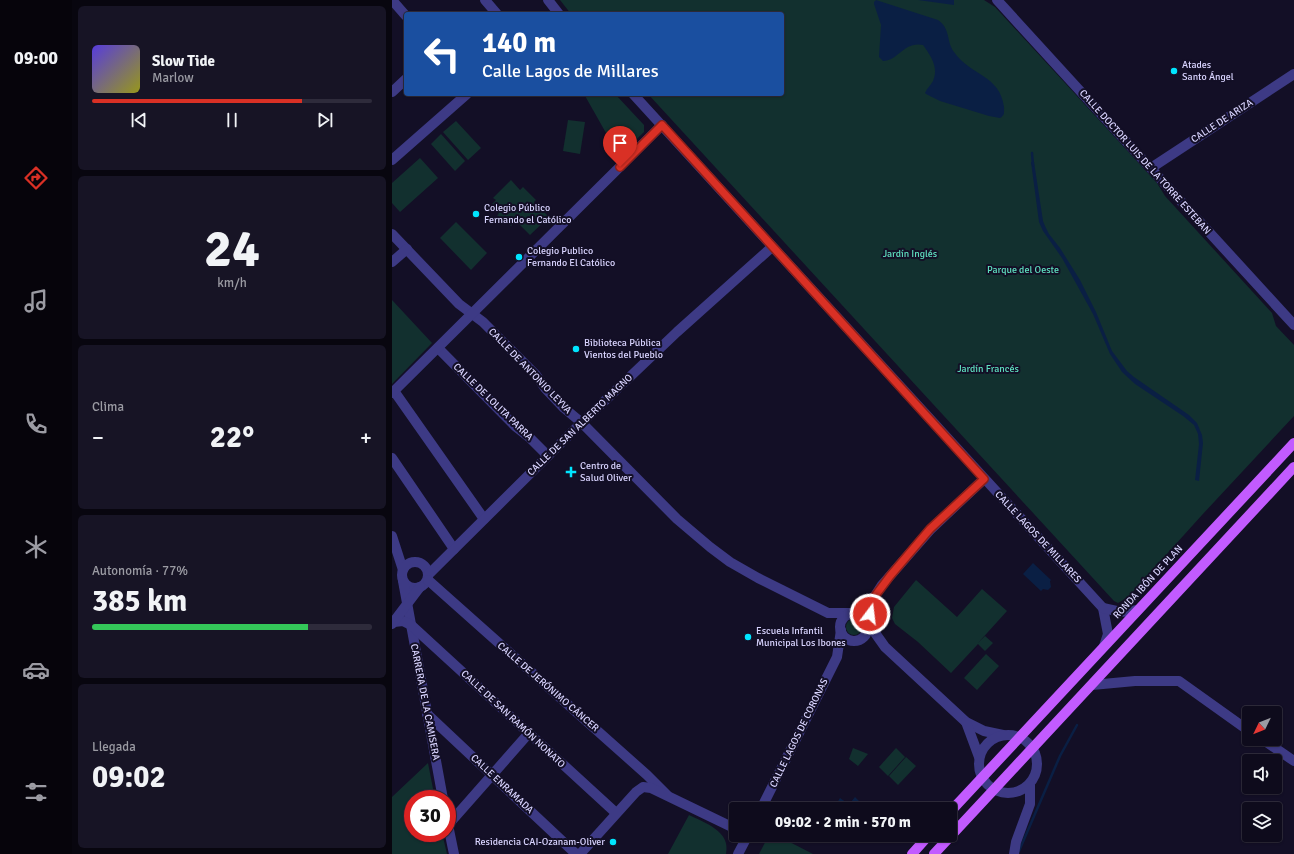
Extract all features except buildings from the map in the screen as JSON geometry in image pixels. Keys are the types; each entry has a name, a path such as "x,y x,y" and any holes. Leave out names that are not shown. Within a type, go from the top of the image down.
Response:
{"main road":[{"name":"RONDA IBÓN DE PLAN","path":"957,804 1294,443"},
{"path":"934,854 1294,467"},
{"path":"912,854 923,842"}],"street":[{"path":"392,0 399,14"},
{"path":"485,0 495,12"},
{"path":"548,0 556,12"},
{"name":"CALLE DOCTOR LUIS DE LA TORRE ESTEBAN","path":"997,0 1294,325"},
{"name":"CALLE DE ARIZA","path":"1151,168 1294,74"},
{"path":"392,92 404,81"},
{"path":"392,160 465,96"},
{"name":"CALLE LAGOS DE MILLARES","path":"635,96 1103,608"},
{"path":"484,519 393,392 662,125"},
{"name":"CALLE DE ANTONIO LEYVA","path":"392,234 454,299 483,322 536,375 544,388 561,406 582,423 677,519 710,547 730,562 758,578 828,613 852,613"},
{"name":"CALLE DE SAN ALBERTO MAGNO","path":"425,581 454,549 582,423 677,332 772,247"},
{"path":"392,262 406,249"},
{"name":"CALLE DE LOLITA PARRA","path":"438,348 515,426 529,437 548,456"},
{"path":"392,458 454,549"},
{"path":"859,640 868,632 868,622 875,596 882,585 930,529 984,479"},
{"path":"392,536 403,570 403,580 411,587 425,581"},
{"path":"393,623 425,581 426,568 418,562 410,563 403,570"},
{"name":"CARRERA DE LA CAMISERA","path":"403,580 441,790"},
{"name":"CALLE DE JERÓNIMO CÁNCER","path":"425,581 647,774 667,795"},
{"path":"875,596 842,619 840,629 845,637 852,641 859,640 885,647"},
{"path":"1104,646 1108,634 1103,608 1121,612 1138,610"},
{"name":"CALLE DE ANTONIO LEYVA","path":"828,613 840,629"},
{"path":"852,613 862,615 885,647 966,722 984,732 1020,737 1033,748 1037,756 1038,765 1036,774 1030,785 1030,800 1016,842 1014,854"},
{"path":"393,623 403,621 411,625"},
{"name":"CALLE DE SAN RAMÓN NONATO","path":"411,625 616,813"},
{"name":"CALLE LAGOS DE CORONAS","path":"765,802 837,658 840,629"},
{"name":"CALLE LAGOS DE CORONAS","path":"837,658 859,640"},
{"path":"1092,685 1135,681 1180,682 1242,726"},
{"name":"CALLE ENRAMADA","path":"427,714 576,854"},
{"path":"966,722 979,757"},
{"path":"456,813 529,733"},
{"path":"1002,735 994,738 982,749 978,765 982,777 994,790 1002,793 1015,792 1030,785"},
{"path":"1272,746 1294,761"},
{"path":"580,854 616,813 636,792 643,787 651,788 667,795 729,826"},
{"path":"1015,792 1028,808"},
{"path":"452,842 454,854"},
{"path":"738,854 744,842"}],"green space":[{"name":"Parque del Oeste","path":"560,0 984,0 995,7 1157,183 1165,196 1272,313 1276,326 1294,345 1294,416 1128,597 1118,603 1114,601 650,96 784,96 784,12 569,12"},
{"path":"585,96 617,96 644,125 644,132 619,156"},
{"path":"568,120 585,122 580,154 563,151"},
{"path":"456,121 481,148 468,160 443,132"},
{"path":"441,134 465,161 455,171 431,144"},
{"path":"420,158 438,178 400,212 392,203 392,183"},
{"path":"511,180 520,190 523,187 536,200 534,202 549,217 530,235 516,221 511,226 504,219 502,220 491,205 496,200 493,198"},
{"path":"456,222 487,253 471,270 440,238"},
{"path":"392,300 432,343 392,384"},
{"path":"916,580 957,617 982,589 1007,611 978,643 985,636 993,643 985,651 978,644 951,673 918,642 895,624 892,618 894,607"},
{"path":"854,619 861,624 862,627 857,634 854,635 847,630 846,627 851,620"},
{"path":"986,654 999,666 977,690 964,678"},
{"path":"853,748 868,754 858,766 849,759"},
{"path":"896,748 905,757 888,776 879,767"},
{"path":"906,757 916,766 898,785 889,776"},
{"path":"428,763 433,790 404,790 404,842 444,842 447,854 392,854 392,797"},
{"path":"689,815 709,825 721,834 725,839 727,846 726,854 668,854"},
{"path":"765,842 790,842 813,854 759,854"}],"water":[{"path":"876,0 938,20 947,31 950,44 954,52 968,66 984,76 997,88 1004,107 1003,116 1000,118 989,116 940,101 926,94 926,91 935,76 935,67 923,45 916,45 906,48 893,58 883,61 879,57 881,25 874,4"},
{"path":"918,0 954,0 954,5"},
{"path":"1031,162 1034,162 1045,226 1080,280 1096,312 1112,351 1127,371 1134,377 1189,415 1197,423 1202,435 1203,443 1199,481 1195,480 1199,444 1198,434 1194,425 1135,384 1122,372 1110,354 1093,314 1062,258 1043,231 1039,222"},
{"path":"1033,563 1051,580 1051,587 1048,590 1043,589 1041,591 1023,574"},
{"path":"855,797 860,802 851,802"},
{"path":"840,798 846,802 838,802"}],"waterway":[{"path":"1032,153 1033,165"},
{"path":"1019,851 1060,756 1077,725"}],"place":[{"name":"Atades Santo Ángel","path":"1174,71"},
{"name":"Colegio Público Fernando el Católico","path":"476,214"},
{"name":"Colegio Publico Fernando El Católico","path":"519,257"},
{"name":"Biblioteca Pública Vientos del Pueblo","path":"576,349"},
{"name":"Centro de Salud Oliver","path":"571,472"},
{"name":"Escuela Infantil Municipal Los Ibones","path":"748,637"},
{"name":"Residencia CAI-Ozanam-Oliver","path":"613,842"}],"route":[{"path":"620,167 662,125 984,479 930,529 882,585 875,596 870,614"}],"park label":[{"name":"Jardín Inglés","path":"910,254"},
{"name":"Jardín Francés","path":"988,369"}]}
